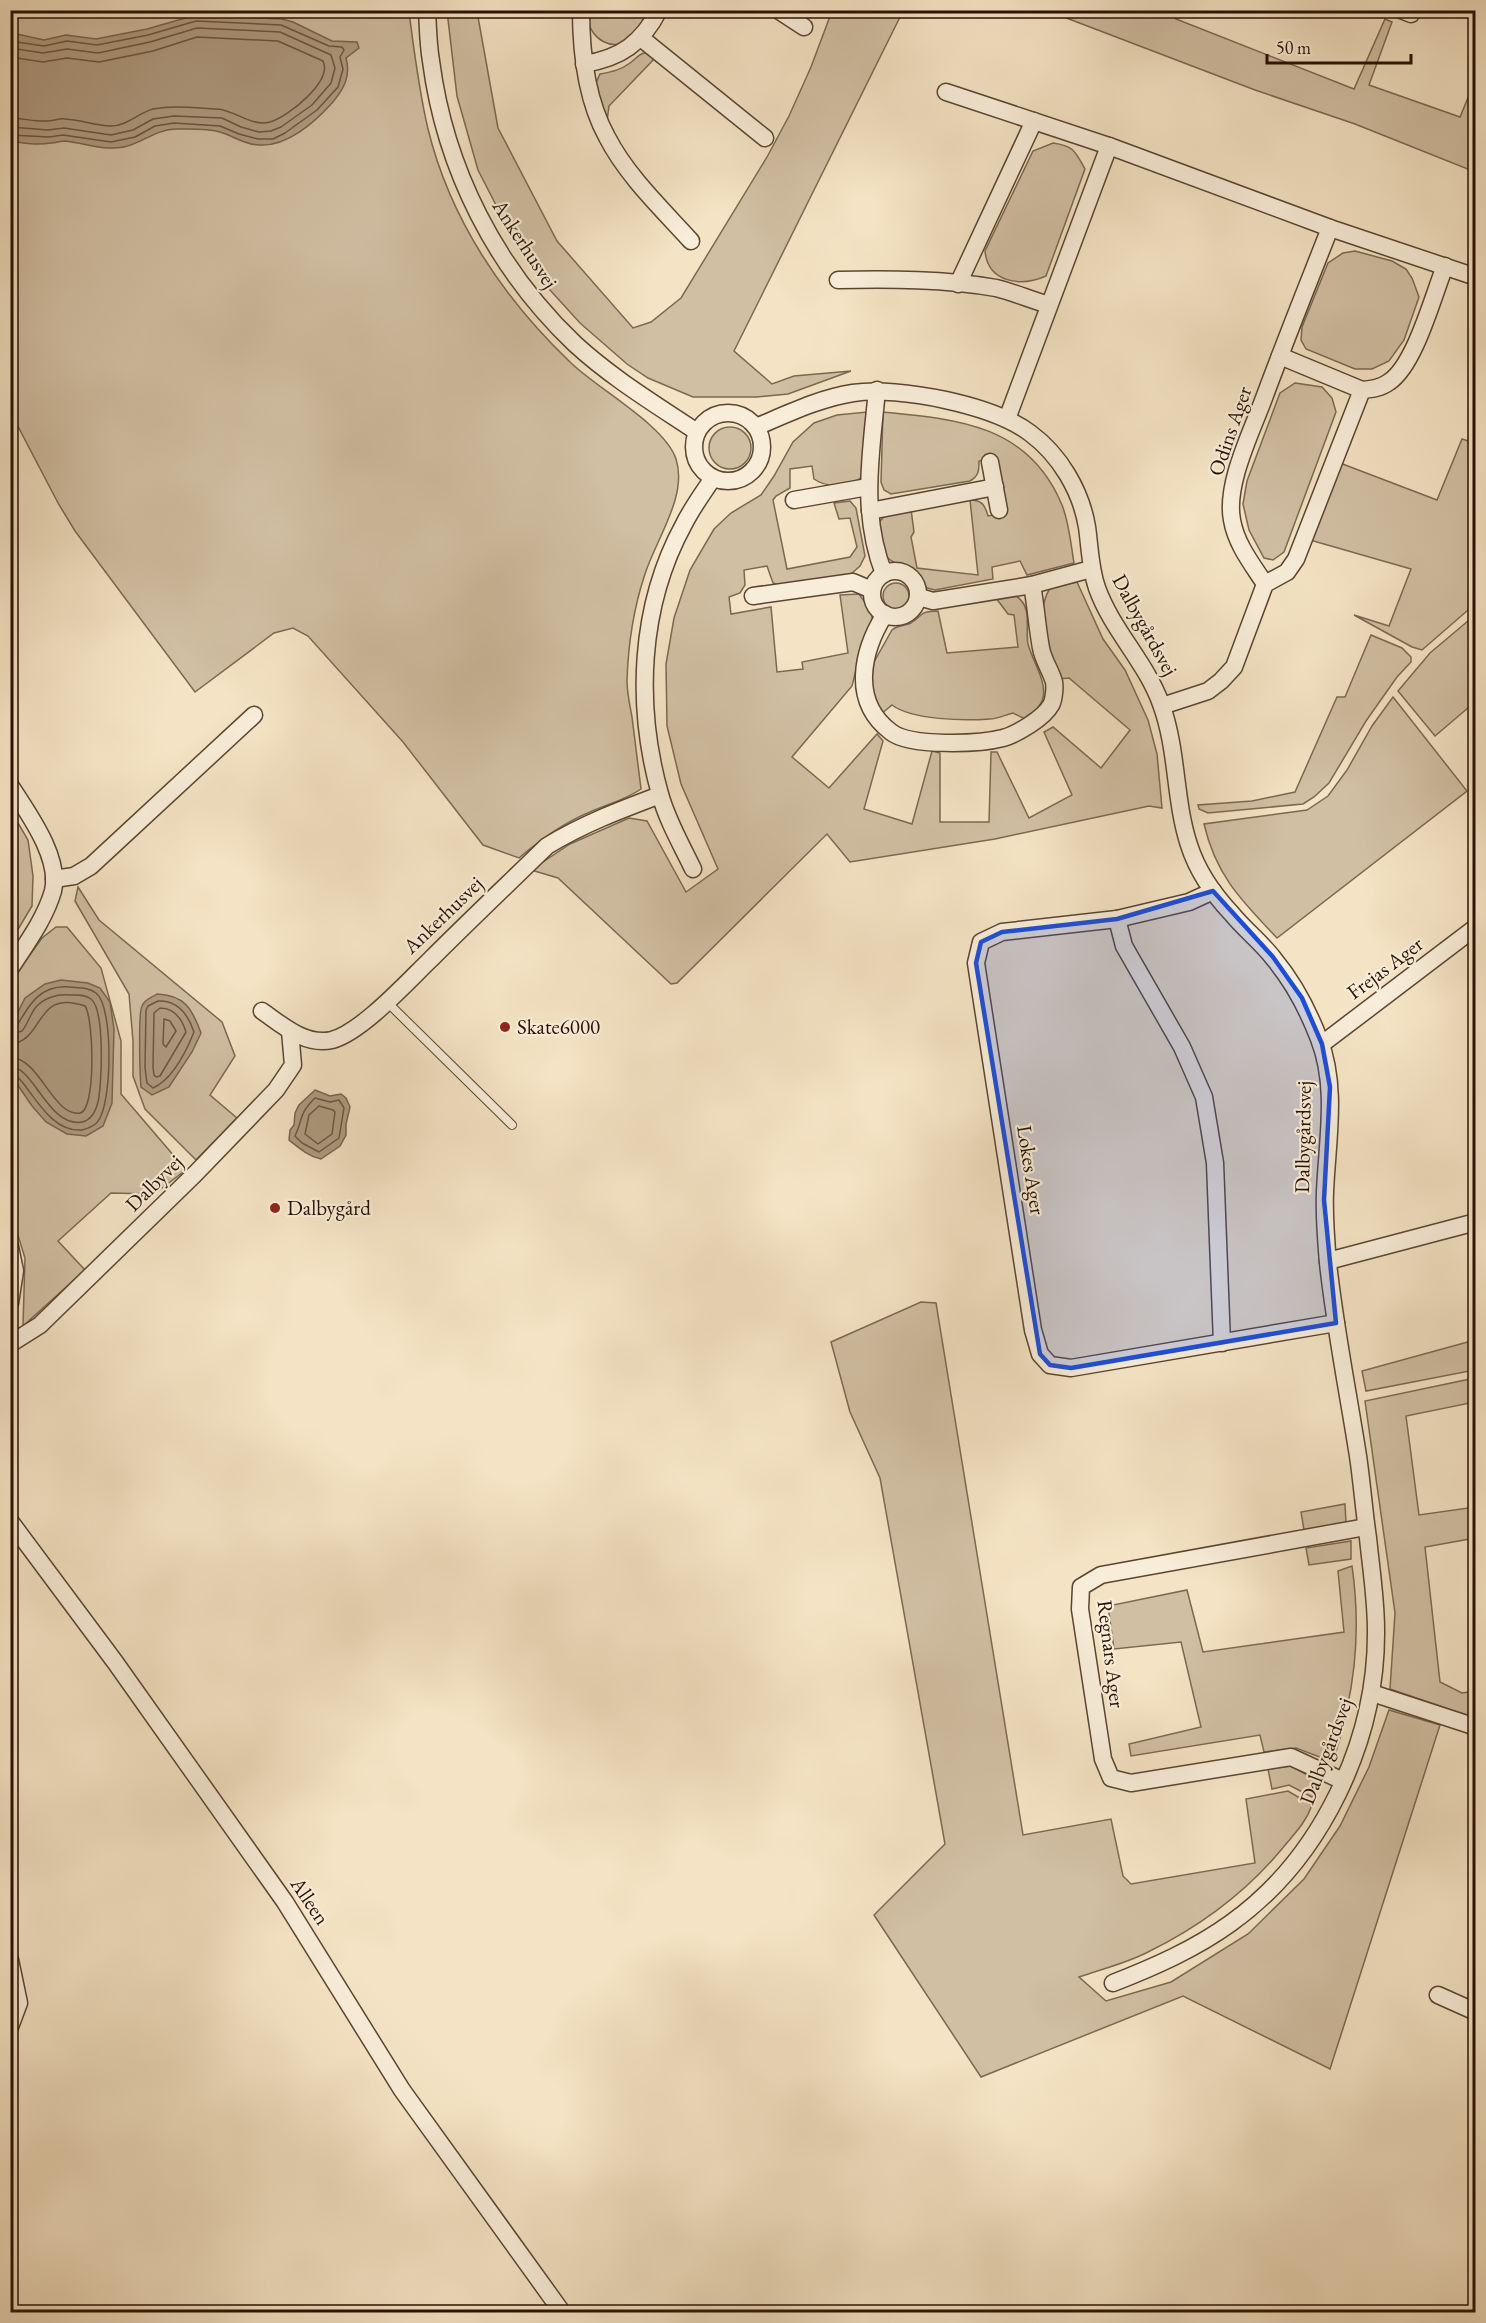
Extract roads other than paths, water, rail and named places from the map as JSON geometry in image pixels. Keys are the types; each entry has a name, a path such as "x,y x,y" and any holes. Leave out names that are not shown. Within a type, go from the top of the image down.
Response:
{"street":[{"name":"Ankerhusvej","path":"428,10 430,60 440,113 456,165 478,215 505,262 538,305 576,344 618,379 697,432"},
{"path":"581,10 584,63 594,104 610,143 691,242"},
{"path":"584,63 605,61 622,52 641,38 659,10"},
{"path":"778,10 804,27"},
{"path":"1401,10 1411,14 1412,10"},
{"path":"641,38 765,138"},
{"path":"946,92 1109,146 1330,228 1476,277"},
{"path":"958,284 1034,121"},
{"path":"1007,419 1109,146"},
{"name":"Odins Ager","path":"1265,584 1242,548 1232,519 1232,498 1236,476 1330,228"},
{"path":"1280,356 1362,390 1378,388 1389,382 1401,371 1410,357 1445,266"},
{"path":"838,280 871,279 958,284 998,289 1049,306"},
{"path":"878,390 868,487 875,551 884,574"},
{"name":"Dalbygårdsvej","path":"756,427 785,414 846,394 878,390 976,407 1007,419 1031,433 1051,452 1068,474 1080,499 1087,526 1091,569 1098,591 1113,622 1150,677 1162,706 1173,746 1176,787 1182,820 1191,850 1213,891 1232,915 1273,957 1302,998 1322,1044 1330,1086 1324,1200 1328,1261 1359,1461 1366,1527 1376,1629 1372,1693 1357,1746 1343,1781 1322,1826 1298,1859 1250,1909 1198,1945 1161,1964 1113,1983"},
{"path":"1162,706 1208,690 1221,681 1234,667 1265,584 1287,572 1296,559 1362,390"},
{"path":"730,413 740,415 756,427 761,437 760,459 745,477 735,481 723,481 704,472 694,453 697,432 711,417 730,413"},
{"path":"990,462 999,510"},
{"path":"693,868 674,833 660,795 647,741 644,686 648,630 662,576 683,525 713,478"},
{"path":"794,500 868,487"},
{"path":"870,511 995,488"},
{"path":"919,597 933,601 1032,585 1091,569"},
{"path":"896,571 911,576 918,589 919,597 916,605 905,616 892,618 878,610 873,601 872,590 875,582 884,574 896,571"},
{"path":"753,596 853,582 872,590"},
{"path":"885,614 872,635 863,666 863,687 873,715 892,734 921,741 966,743 1003,738 1027,728 1051,705 1055,684 1041,650 1032,585"},
{"path":"54,879 74,876 91,866 254,715"},
{"path":"10,785 46,848 54,879 53,890 43,916 10,969"},
{"name":"Ankerhusvej","path":"262,1011 290,1031 312,1041 331,1040 349,1033 387,1002 547,846 601,817 660,795"},
{"name":"Lokes Ager","path":"1213,891 1189,902 1117,920 1002,932 981,942 976,963 1033,1330 1040,1354 1050,1365 1071,1368 1336,1323"},
{"path":"1117,920 1124,946 1182,1047 1204,1097 1215,1163 1222,1343"},
{"name":"Frejas Ager","path":"1322,1044 1476,927"},
{"name":"Dalbyvej","path":"10,1344 40,1325 195,1174 276,1090 293,1065 290,1031"},
{"path":"1328,1261 1476,1222"},
{"path":"10,1247 15,1271 10,1304"},
{"name":"Alleen","path":"10,1521 115,1662 285,1902 402,2090 562,2313"},
{"name":"Regnars Ager","path":"1343,1781 1292,1757 1131,1783 1110,1778 1103,1759 1080,1609 1081,1587 1101,1575 1366,1527"},
{"path":"1372,1693 1476,1727"},
{"path":"10,1960 19,2003 10,2027"},
{"path":"1438,1995 1475,2009"}],"lane":[{"path":"387,1002 512,1125"}],"water":[{"path":"196,15 282,19 332,41 357,42 359,48 346,58 347,76 340,93 332,103 300,132 269,145 254,145 204,129 168,130 131,145 117,148 65,141 36,144 11,140 11,35 17,34 44,40 66,35 96,39 147,29"},
{"path":"61,980 88,983 100,988 110,1002 114,1029 112,1103 103,1126 86,1136 67,1134 46,1122 11,1075 11,1026 25,998 45,984"},
{"path":"157,994 174,997 186,1004 201,1033 192,1052 169,1087 152,1095 141,1087 140,1020 143,1004"},
{"path":"315,1090 330,1096 341,1094 346,1098 350,1107 346,1135 340,1146 321,1159 308,1154 289,1140 299,1105"}],"place":[{"name":"Skate6000","path":"505,1027"},
{"name":"Dalbygård","path":"275,1208"}]}
